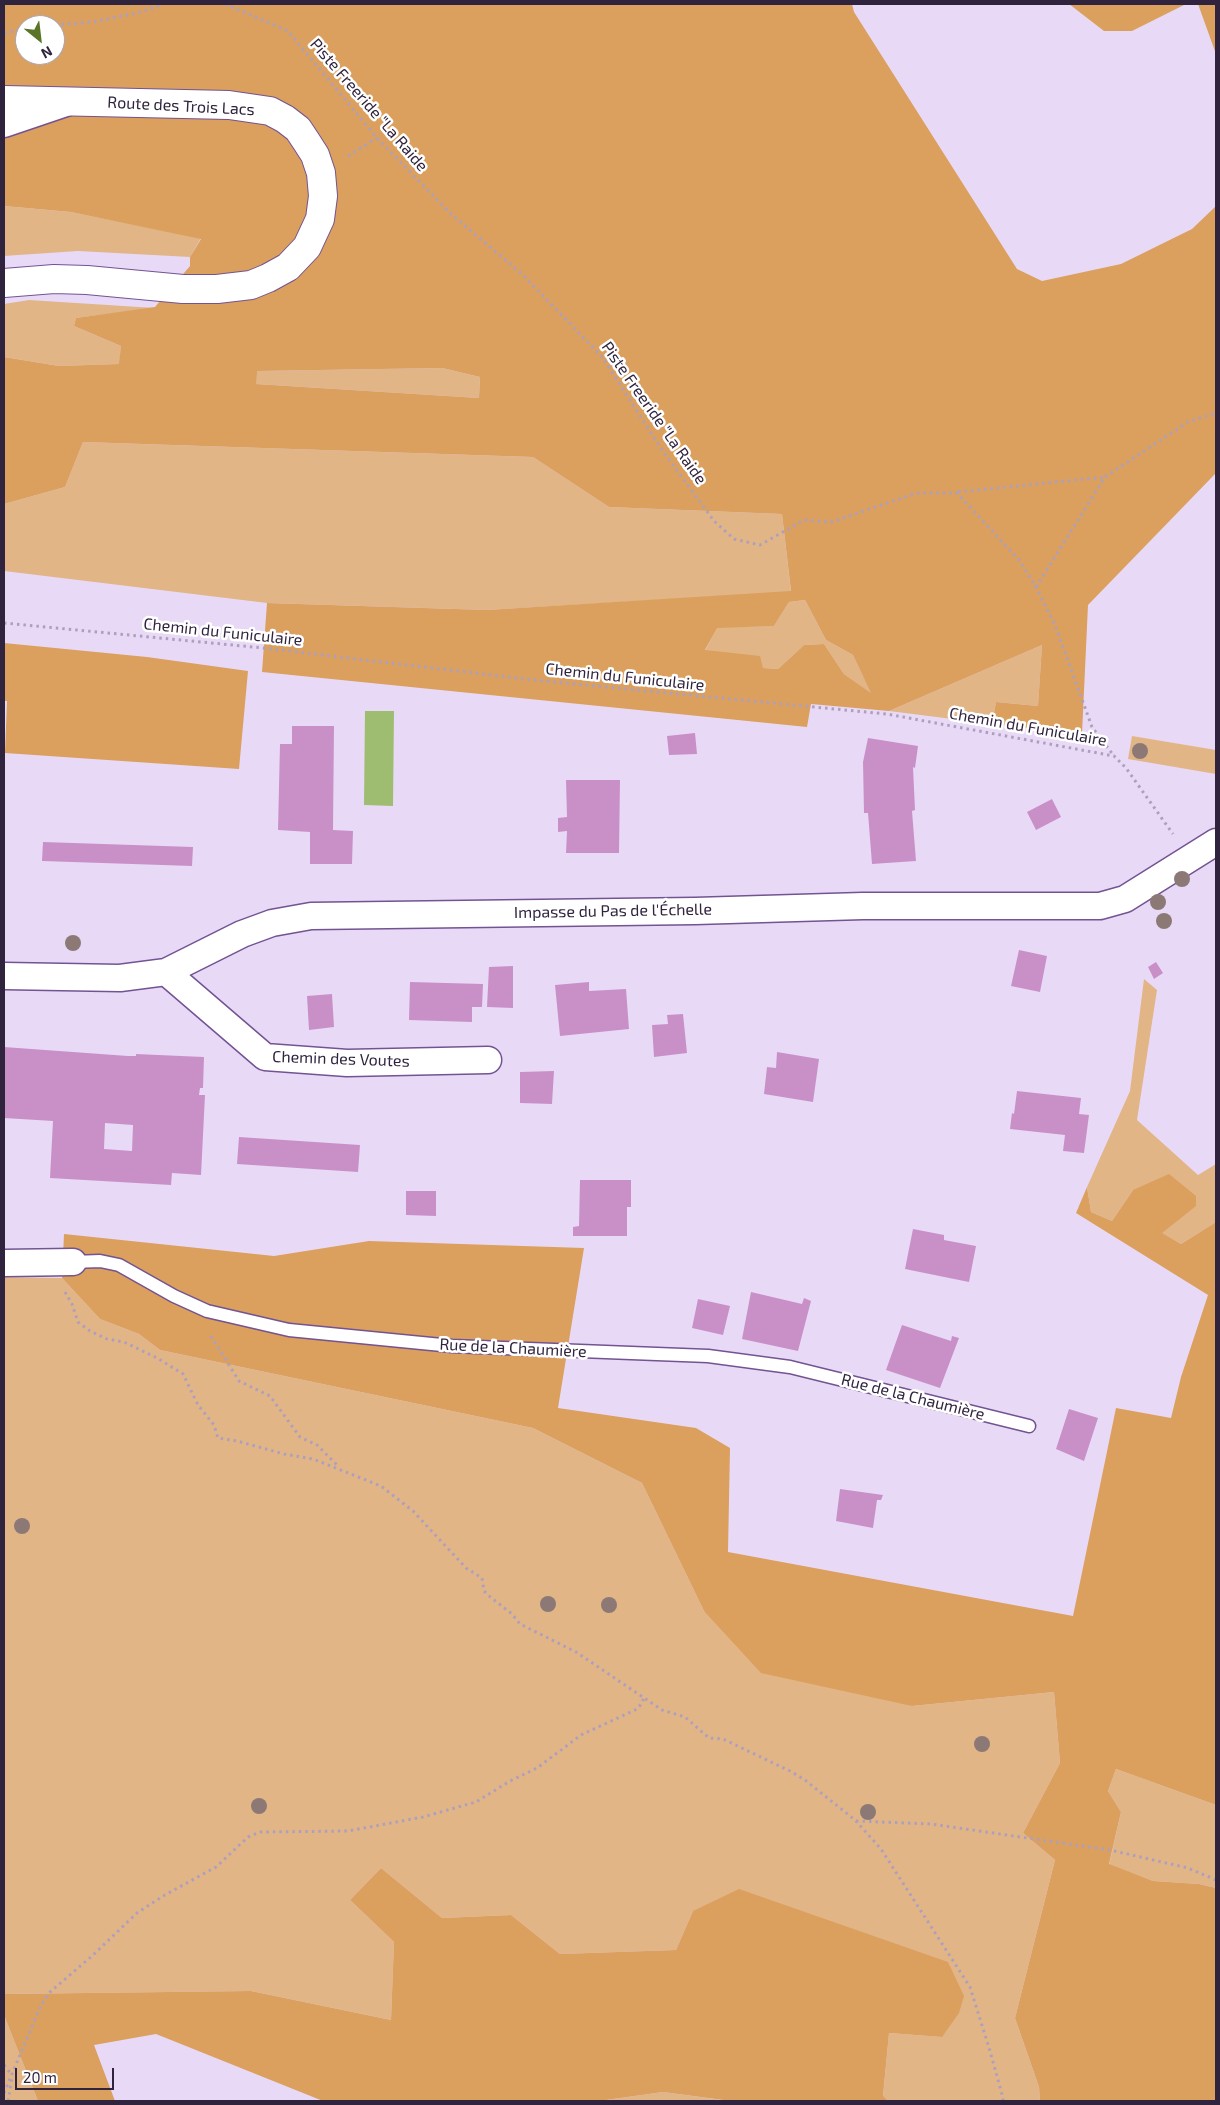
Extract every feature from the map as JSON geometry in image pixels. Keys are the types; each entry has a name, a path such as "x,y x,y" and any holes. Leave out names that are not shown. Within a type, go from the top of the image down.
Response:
{"street":[{"name":"Route des Trois Lacs","path":"4,100 229,105 270,111 298,129 314,155 323,185 320,220 307,247 288,267 268,278 238,288 183,289 87,280 54,279 4,283"},
{"path":"4,124 69,102"},
{"name":"Impasse du Pas de l'Échelle","path":"4,976 120,978 166,972 242,934 272,923 311,916 695,911 863,906 1100,906 1125,899 1216,842"},
{"name":"Chemin des Voutes","path":"166,972 265,1057 346,1062 488,1060"},
{"name":"Rue de la Chaumière","path":"4,1263 73,1262"}],"lane":[{"name":"Rue de la Chaumière","path":"73,1262 100,1261 119,1265 174,1296 207,1311 289,1330 452,1346 708,1356 790,1367 1029,1426"}],"path":[{"path":"65,24 93,22 141,12 163,4"},
{"name":"Piste Freeride \"La Raide","path":"225,4 288,31 377,138 451,214 522,274 603,358 660,447 714,521 734,539 760,545 804,520 831,522 916,493 957,492 1105,477"},
{"path":"1036,587 1105,477 1188,422 1216,414"},
{"path":"957,492 1019,560 1036,587 1055,626 1092,727 1114,756"},
{"name":"Chemin du Funiculaire","path":"4,623 263,648 582,685 887,714 1114,756 1126,768 1191,859"},
{"path":"48,1263 72,1304 78,1322 98,1336 124,1342 157,1358 183,1374 198,1406 214,1425 218,1438 237,1440 284,1454 313,1459 340,1468 381,1486 413,1511 466,1568 482,1578 484,1591 512,1614 520,1624 576,1652 662,1710 685,1716 709,1738 723,1739 790,1771 805,1780 855,1820 881,1849 970,1987 1003,2101"},
{"path":"210,1334 239,1381 270,1396 300,1437 317,1445 340,1468"},
{"path":"4,2093 41,2005 50,1992 92,1956 137,1913 163,1896 216,1867 248,1836 260,1832 348,1831 423,1817 476,1802 510,1781 537,1768 581,1736 637,1709 642,1704 644,1697"},
{"path":"855,1820 931,1824 1110,1850 1188,1868 1216,1880"},
{"path":"4,2066 12,2075"},
{"path":"8,2101 12,2075"}],"shaded area":[{"path":"4,4 852,4 854,12 1017,269 1042,281 1121,264 1192,229 1216,206 1216,473 1088,605 1082,734 992,724 996,702 1038,706 1042,645 889,711 811,704 807,727 262,672 267,603 487,610 791,591 782,514 609,507 533,457 83,442 65,487 4,504 4,357 59,366 119,364 121,346 74,326 76,318 155,307 190,266 190,257 201,239 71,212 4,206","holes":["442,368 480,377 479,398 256,384 257,371","805,600 826,640 853,655 871,693 844,674 824,644 804,645 778,669 763,668 760,656 705,650 717,628 774,626 789,602"]},
{"path":"1069,4 1186,4 1132,31 1104,31"},
{"path":"1198,4 1216,4 1216,54"},
{"path":"4,206 71,212 201,238 190,257 78,251 4,256"},
{"path":"29,300 155,308 76,318 74,326 121,346 120,364 59,366 4,357 4,304"},
{"path":"442,368 480,377 479,398 256,384 256,371"},
{"path":"83,442 533,457 609,507 782,514 791,592 487,610 267,603 4,571 4,504 65,487"},
{"path":"805,600 826,640 853,655 872,694 844,674 824,644 804,645 778,669 763,668 705,651 717,627 774,626 789,602"},
{"path":"4,643 147,657 248,671 239,769 5,753 7,701 4,701"},
{"path":"1042,645 1038,706 996,702 992,724 889,711"},
{"path":"365,711 394,711 393,806 364,805"},
{"path":"1132,736 1216,750 1216,774 1128,759"},
{"path":"1144,979 1157,990 1137,1120 1198,1175 1216,1164 1216,1222 1181,1244 1161,1233 1133,1190 1112,1221 1091,1212 1087,1187 1130,1091"},
{"path":"1169,1174 1196,1196 1196,1206 1162,1233 1181,1244 1216,1222 1216,1805 1116,1769 1108,1791 1121,1812 1109,1864 1153,1881 1199,1884 1216,1888 1216,2101 1040,2101 1039,2087 1015,2018 1055,1860 1023,1833 1060,1763 1054,1692 912,1706 761,1673 704,1611 642,1483 533,1428 160,1350 139,1334 100,1319 62,1278 64,1234 274,1256 369,1241 584,1248 558,1408 696,1428 730,1448 728,1552 1073,1616 1116,1408 1171,1418 1181,1377 1208,1295 1076,1213 1087,1187 1091,1212 1112,1221 1133,1190"},
{"path":"4,1277 62,1278 100,1319 139,1334 160,1350 533,1428 642,1483 704,1611 912,1706 1054,1692 1060,1763 1023,1833 1055,1860 1015,2018 1039,2087 1040,2101 888,2101 883,2097 889,2033 942,2037 693,1911 676,1950 560,1954 511,1915 442,1918 381,1868 350,1900 394,1942 391,2020 251,1991 4,1994"},
{"path":"1116,1769 1216,1805 1216,1888 1199,1884 1153,1881 1109,1865 1121,1812 1108,1791"},
{"path":"381,1868 442,1918 511,1915 560,1954 676,1950 693,1911 739,1889 948,1962 964,1996 959,2013 942,2037 889,2033 883,2096 888,2101 731,2101 663,2092 599,2101 323,2101 156,2034 94,2045 115,2101 38,2101 4,2015 4,1994 251,1991 391,2020 394,1942 350,1900"},
{"path":"4,2015 38,2101 4,2101"},
{"path":"663,2092 730,2101 599,2101"}],"building":[{"path":"292,726 334,726 333,830 353,831 352,864 310,864 310,832 278,830 280,744 292,744"},
{"path":"695,733 697,754 669,755 667,736"},
{"path":"868,738 918,746 915,768 913,767 915,810 912,811 916,861 872,864 868,813 864,813 863,762"},
{"path":"566,780 620,780 619,853 566,853 567,831 558,832 558,818 567,817"},
{"path":"1052,799 1061,817 1036,830 1027,812"},
{"path":"43,842 193,847 192,866 42,861"},
{"path":"1019,950 1047,956 1040,992 1011,986"},
{"path":"1156,962 1163,973 1154,979 1148,967"},
{"path":"513,966 513,1008 487,1007 489,967"},
{"path":"410,982 483,984 482,1007 472,1007 472,1022 409,1020"},
{"path":"589,982 589,991 626,989 629,1029 560,1036 555,985"},
{"path":"332,994 334,1027 309,1030 307,996"},
{"path":"683,1014 687,1053 654,1057 652,1025 668,1024 667,1015"},
{"path":"4,1047 128,1056 136,1056 136,1054 204,1057 203,1088 200,1088 199,1095 205,1095 201,1175 172,1173 171,1185 50,1178 53,1121 4,1118","holes":["105,1123 133,1125 132,1151 104,1149"]},
{"path":"777,1052 819,1059 813,1102 764,1094 767,1067 776,1068"},
{"path":"554,1071 552,1104 520,1103 520,1072"},
{"path":"1017,1091 1081,1098 1079,1114 1089,1115 1084,1153 1063,1151 1065,1135 1010,1129"},
{"path":"239,1137 360,1145 358,1172 237,1164"},
{"path":"580,1180 631,1180 631,1207 627,1207 627,1236 573,1236 573,1227 579,1226"},
{"path":"406,1191 436,1191 436,1216 406,1215"},
{"path":"913,1229 944,1235 944,1240 976,1246 969,1282 905,1269"},
{"path":"751,1292 802,1304 804,1298 811,1301 798,1351 742,1339"},
{"path":"698,1299 730,1306 723,1335 692,1328"},
{"path":"902,1325 951,1341 952,1336 959,1338 940,1388 886,1370"},
{"path":"1069,1409 1098,1418 1084,1461 1056,1449"},
{"path":"840,1489 883,1495 881,1500 877,1500 873,1528 836,1521"}]}
